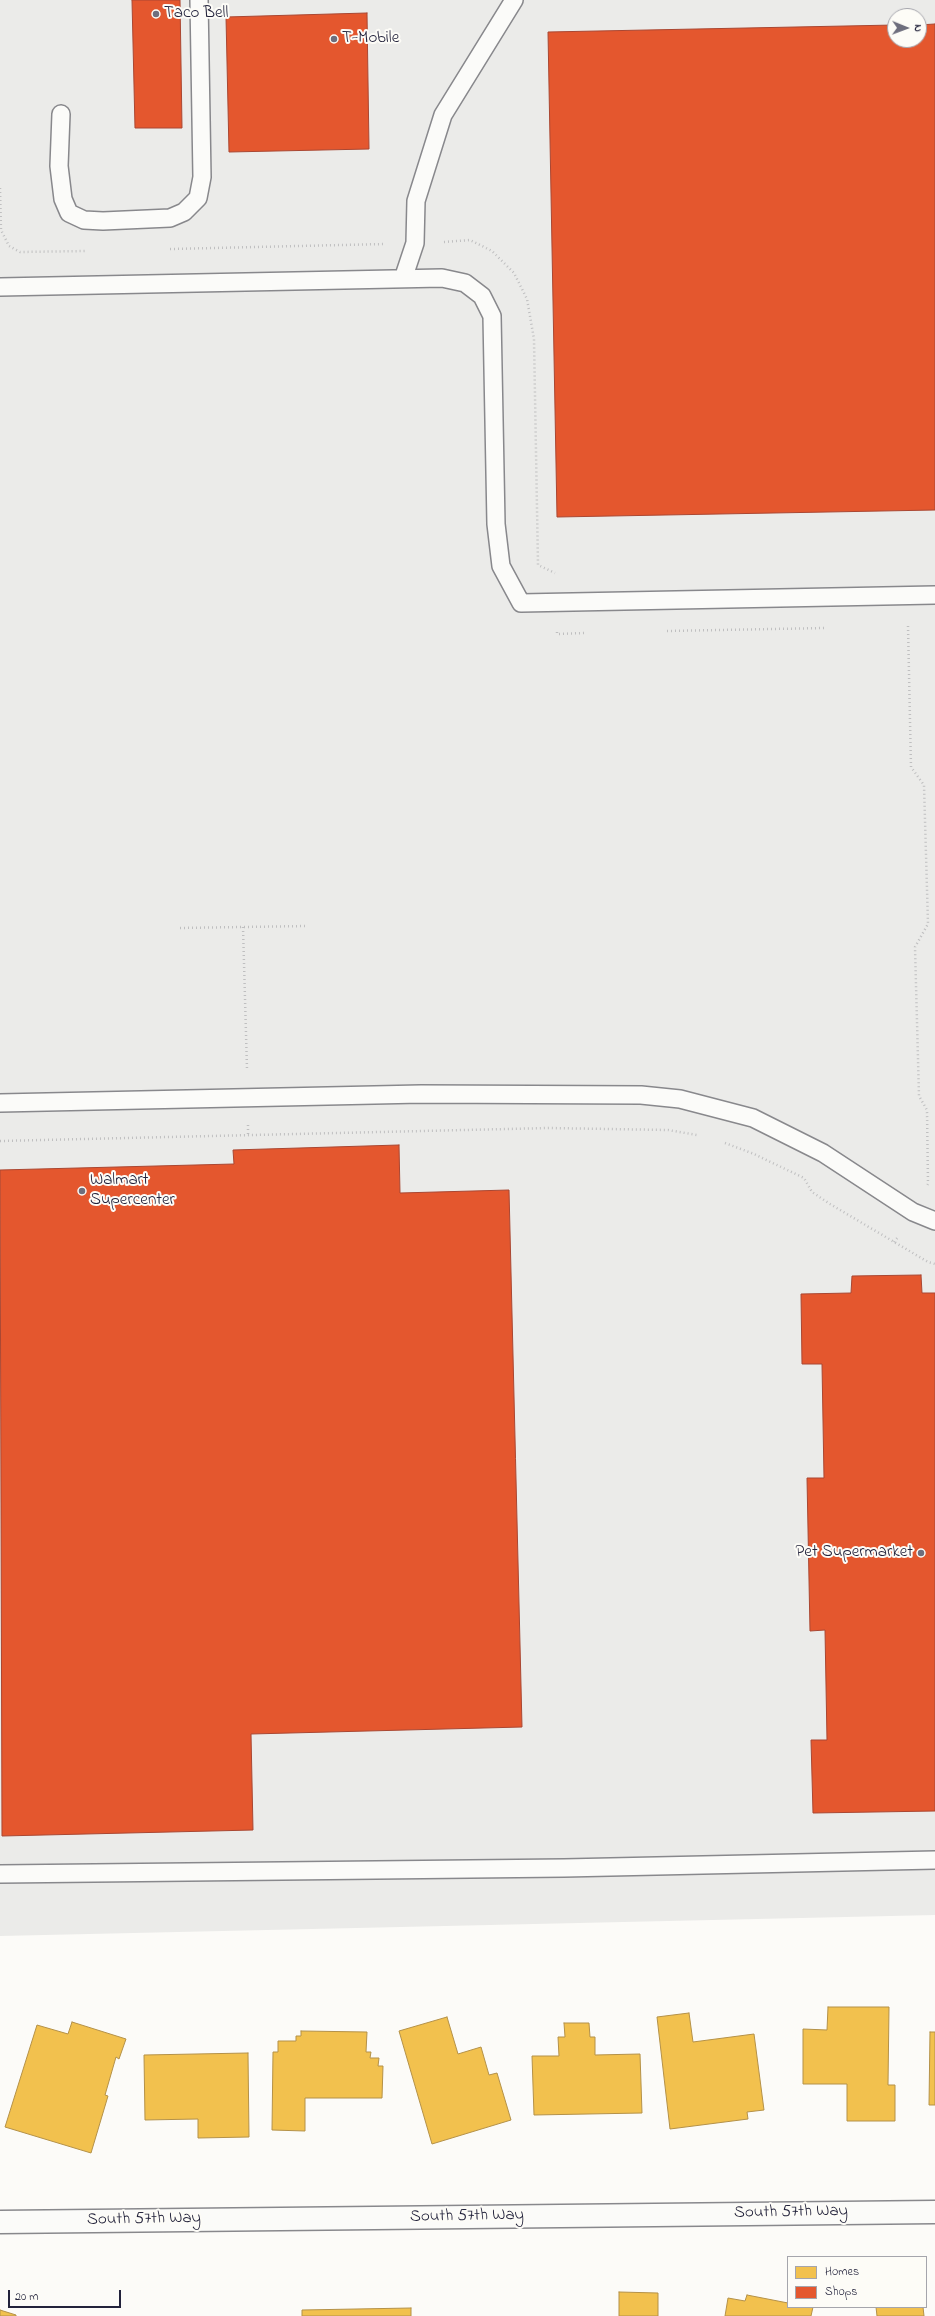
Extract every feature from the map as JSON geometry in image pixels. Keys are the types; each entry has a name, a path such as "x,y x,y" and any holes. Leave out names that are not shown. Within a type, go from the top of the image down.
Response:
{"street":[{"name":"South 57th Way","path":"0,2222 935,2212"}],"lane":[{"path":"61,114 59,166 63,199 69,214 84,220 103,221 170,218 184,212 198,198 202,177 199,0"},
{"path":"403,279 415,243 416,201 443,114 514,0"},
{"path":"0,287 442,278 465,283 482,296 492,316 496,524 501,566 521,603 935,595"},
{"path":"0,1103 248,1098 641,1094 680,1099 753,1118 823,1153 913,1212 935,1222"},
{"path":"0,1874 564,1868 935,1860"}],"path":[{"path":"180,928 307,926"},
{"path":"243,927 248,1135"},
{"path":"0,1141 549,1128 668,1130 703,1137"},
{"path":"723,1142 754,1154 804,1178 812,1192 830,1204 928,1262 935,1264"}],"shaded area":[{"path":"0,0 935,0 935,1915 0,1936"}],"building: Homes":[{"path":"828,2007 889,2007 888,2085 895,2085 895,2121 847,2121 847,2084 803,2084 803,2029 827,2030"},
{"path":"689,2013 693,2042 754,2034 764,2110 747,2112 748,2119 670,2129 657,2017"},
{"path":"447,2017 458,2054 481,2047 489,2075 497,2073 511,2120 432,2144 399,2031"},
{"path":"72,2022 126,2039 119,2059 116,2057 105,2095 108,2096 91,2153 5,2127 37,2025 68,2034"},
{"path":"564,2023 589,2023 590,2037 595,2037 595,2055 640,2054 642,2113 534,2115 532,2056 559,2056 558,2037 565,2037"},
{"path":"301,2031 367,2032 366,2052 371,2052 370,2058 379,2058 378,2066 383,2066 382,2098 305,2098 305,2131 272,2130 273,2052 278,2052 278,2041 296,2041 296,2036 301,2036"},
{"path":"930,2032 935,2032 935,2105 929,2105"},
{"path":"248,2053 249,2137 198,2138 198,2119 145,2120 144,2055"},
{"path":"619,2292 658,2293 658,2316 619,2316"},
{"path":"747,2295 787,2303 787,2308 813,2308 811,2316 725,2316 728,2298 745,2301"},
{"path":"411,2308 411,2316 302,2316 302,2310"},
{"path":"876,2308 923,2308 924,2316 877,2316"},
{"path":"0,2310 16,2315 16,2316 0,2316"}],"building: Shops":[{"path":"132,0 180,0 182,128 135,128"},
{"path":"367,13 369,149 229,152 226,17"},
{"path":"927,24 935,24 935,510 557,517 548,32 887,25 887,48 927,48"},
{"path":"399,1145 400,1193 509,1190 522,1727 251,1734 253,1830 2,1836 0,1170 234,1164 233,1150"},
{"path":"921,1275 922,1293 935,1293 935,1811 813,1813 811,1740 827,1740 825,1630 810,1631 807,1478 824,1478 822,1364 802,1364 801,1294 851,1293 852,1276"}],"place":[{"name":"Taco Bell","path":"156,14"},
{"name":"T-Mobile","path":"334,39"},
{"name":"Walmart Supercenter","path":"82,1191"},
{"name":"Pet Supermarket","path":"921,1553"}]}
